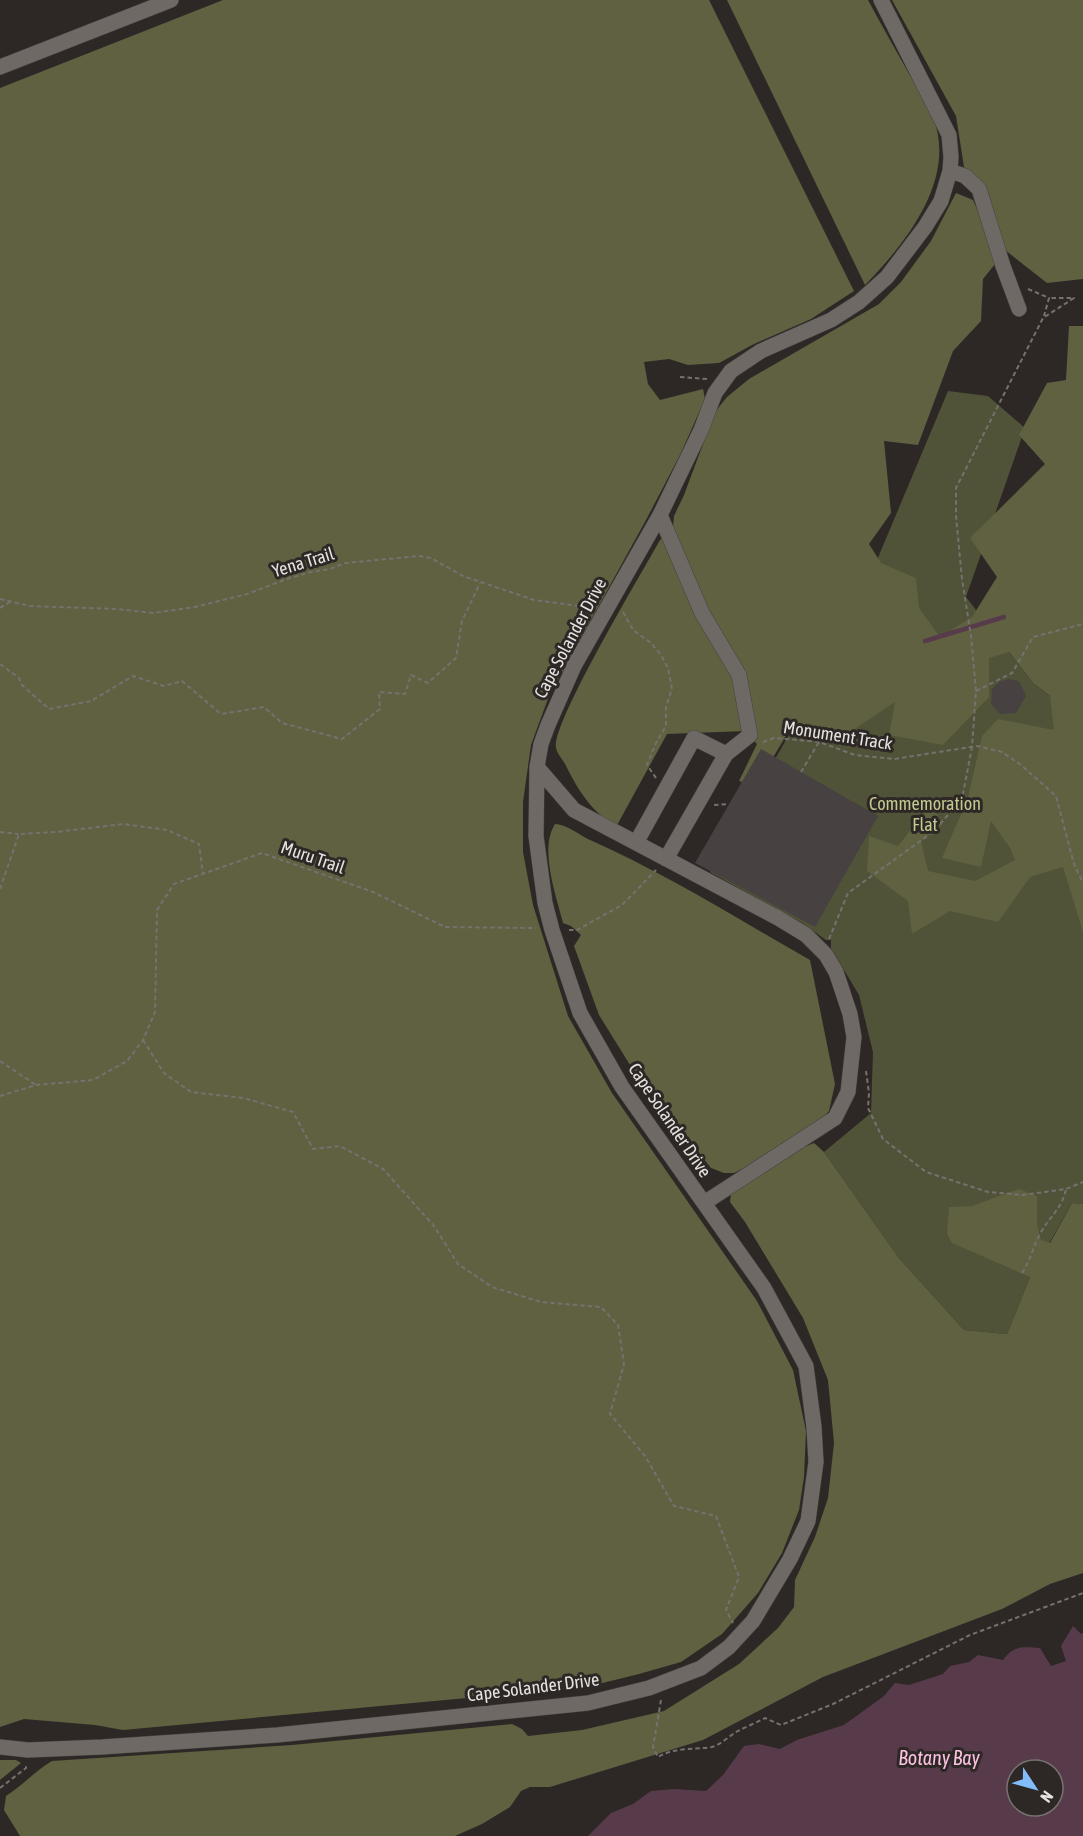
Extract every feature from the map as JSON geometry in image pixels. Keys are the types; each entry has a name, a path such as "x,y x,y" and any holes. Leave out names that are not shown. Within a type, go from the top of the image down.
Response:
{"street":[{"path":"0,67 170,0"},
{"name":"Cape Solander Drive","path":"0,1747 28,1750 102,1747 277,1735 588,1703 649,1688 701,1668 729,1647 753,1621 790,1559 807,1521 816,1462 806,1366 764,1288 622,1087 580,1013 545,903 536,836 537,767 541,744 574,666 660,515 701,430 715,393 731,371 761,351 831,320 859,302 887,277 926,227 940,201 950,171 949,135 881,0"},
{"path":"950,171 965,176 979,189 1003,267 1019,309"},
{"path":"660,515 702,613 739,675 750,735 726,754 666,859"},
{"path":"636,843 694,738 726,754"},
{"path":"537,767 574,810 778,918 806,936 826,955 836,972 850,1014 854,1037 848,1092 836,1118 704,1203"}],"path":[{"path":"1022,285 1049,298 1074,298 1043,318"},
{"path":"826,947 848,893 933,832 962,799 972,747 976,692 956,516 956,488 1043,318 1049,298"},
{"path":"680,377 725,380"},
{"name":"Yena Trail","path":"0,599 30,606 117,609 153,613 195,607 247,594 287,579 345,563 419,556 431,558 480,583 534,600 587,607 596,602"},
{"path":"0,664 19,678 22,685 49,709 91,701 133,676 164,686 182,681 221,714 264,707 282,723 342,739 380,709 379,692 405,694 411,675 428,683 456,658 462,621 480,583"},
{"path":"0,608 11,601"},
{"path":"617,607 623,610 633,630 651,643 661,654 668,668 672,689 666,707 666,726 647,765 653,776 668,786"},
{"path":"976,692 1012,673 1033,637 1083,624"},
{"name":"Monument Track","path":"755,744 774,738 819,742 855,755 894,759 972,747 1002,752 1022,765 1056,796 1074,864 1083,883"},
{"path":"801,772 819,742"},
{"path":"699,802 703,805 729,804"},
{"path":"0,832 19,834 56,832 123,824 168,830 199,844 203,874"},
{"path":"0,889 19,834"},
{"name":"Muru Trail","path":"0,1096 36,1085 93,1080 127,1060 143,1040 155,1012 157,910 174,884 261,853 373,892 445,927 552,930 577,930 622,905 666,859"},
{"path":"143,1040 164,1073 191,1092 243,1098 293,1112 313,1149 340,1146 382,1170 434,1226 458,1264 492,1287 541,1302 601,1307 618,1326 624,1364 610,1414 645,1456 674,1506 716,1516 739,1576 726,1610 740,1635"},
{"path":"0,1061 36,1085"},
{"path":"866,1071 869,1093 868,1108 884,1139 927,1172 987,1192 1023,1195 1066,1189 1083,1182"},
{"path":"1022,1273 1032,1259 1033,1247 1040,1232 1064,1200 1066,1189"},
{"path":"658,1715 653,1748 658,1757 677,1749 686,1751 714,1746 765,1718 781,1725 792,1721 833,1704 970,1635 1083,1593"},
{"path":"0,1788 26,1768 28,1750"}],"green space":[{"path":"223,0 709,0 854,291 811,319 754,344 719,363 688,365 669,359 644,362 648,384 660,400 703,389 705,399 680,455 646,520 549,696 531,745 523,802 523,852 533,905 568,1016 612,1093 757,1301 793,1370 806,1431 804,1477 799,1510 782,1553 758,1593 722,1634 681,1662 586,1687 123,1730 95,1725 24,1719 0,1727 0,88"},
{"path":"727,0 868,0 930,111 939,143 938,166 932,188 923,210 910,231 865,285"},
{"path":"892,0 1083,0 1083,279 1047,283 1005,250 982,185 964,167 956,116"},
{"path":"956,193 973,200 995,264 983,279 981,321 953,351 918,445 884,441 891,513 869,544 881,563 916,578 919,608 940,637 972,617 997,577 970,538 1045,464 1019,435 1047,383 1066,380 1069,326 1083,326 1083,932 1063,867 1030,877 998,922 950,911 912,934 908,901 867,871 869,836 898,846 932,803 942,825 921,841 928,871 975,881 1015,860 1010,848 991,821 981,867 942,858 968,798 982,736 998,719 1054,730 1050,696 1033,683 1009,652 989,658 989,697 943,745 889,735 895,702 841,738 825,740 787,734 756,786 739,781 757,744 746,731 667,734 616,827 599,814 586,799 556,748 558,733 582,680 660,540 673,527 674,516 715,412 727,397 749,379 879,304 901,282 931,241"},
{"name":"Commemoration Flat","path":"948,391 988,396 1025,428 966,597 1033,683 1083,722 1083,1204 1072,1203 1030,1277 1007,1334 964,1330 899,1258 824,1152 871,1113 873,1052 859,995 831,948 831,940 826,940 802,923 710,872 843,641"},
{"path":"555,824 568,827 672,881 810,960 835,1084 829,1111 818,1123 734,1173 724,1173 711,1168 635,1073 599,1015 574,946 581,935 571,926 563,923 553,886 549,846 550,834"},
{"path":"814,1143 824,1152 899,1258 964,1330 1007,1334 1030,1277 952,1243 947,1234 949,1207 972,1206 1019,1189 1037,1196 1037,1225 1041,1240 1050,1243 1072,1203 1083,1204 1083,1573 1050,1584 1002,1609 823,1677 703,1740 550,1787 530,1787 521,1791 510,1807 482,1824 455,1836 20,1836 4,1810 6,1796 52,1761 292,1745 512,1724 522,1729 528,1736 582,1730 664,1711 739,1664 778,1628 794,1607 795,1580 815,1537 828,1498 834,1443 828,1380 803,1318 745,1222 730,1202 731,1193 794,1151"},
{"path":"0,1760 16,1760 21,1763 0,1780"}],"water":[{"name":"Botany Bay","path":"1073,1626 1081,1634 1083,1633 1083,1836 588,1836 611,1813 633,1804 651,1791 674,1789 706,1791 723,1775 744,1746 759,1744 780,1749 797,1740 844,1725 884,1696 895,1683 909,1685 943,1674 950,1666 969,1662 978,1655 1003,1660 1015,1649 1024,1647 1040,1648 1051,1666 1066,1661 1061,1646"}],"building":[{"path":"1008,679 1019,681 1026,696 1016,713 1000,714 991,704 992,689 999,682"},
{"path":"761,749 878,816 815,927 695,863"}],"waterway":[{"path":"925,641 1004,617"}]}
